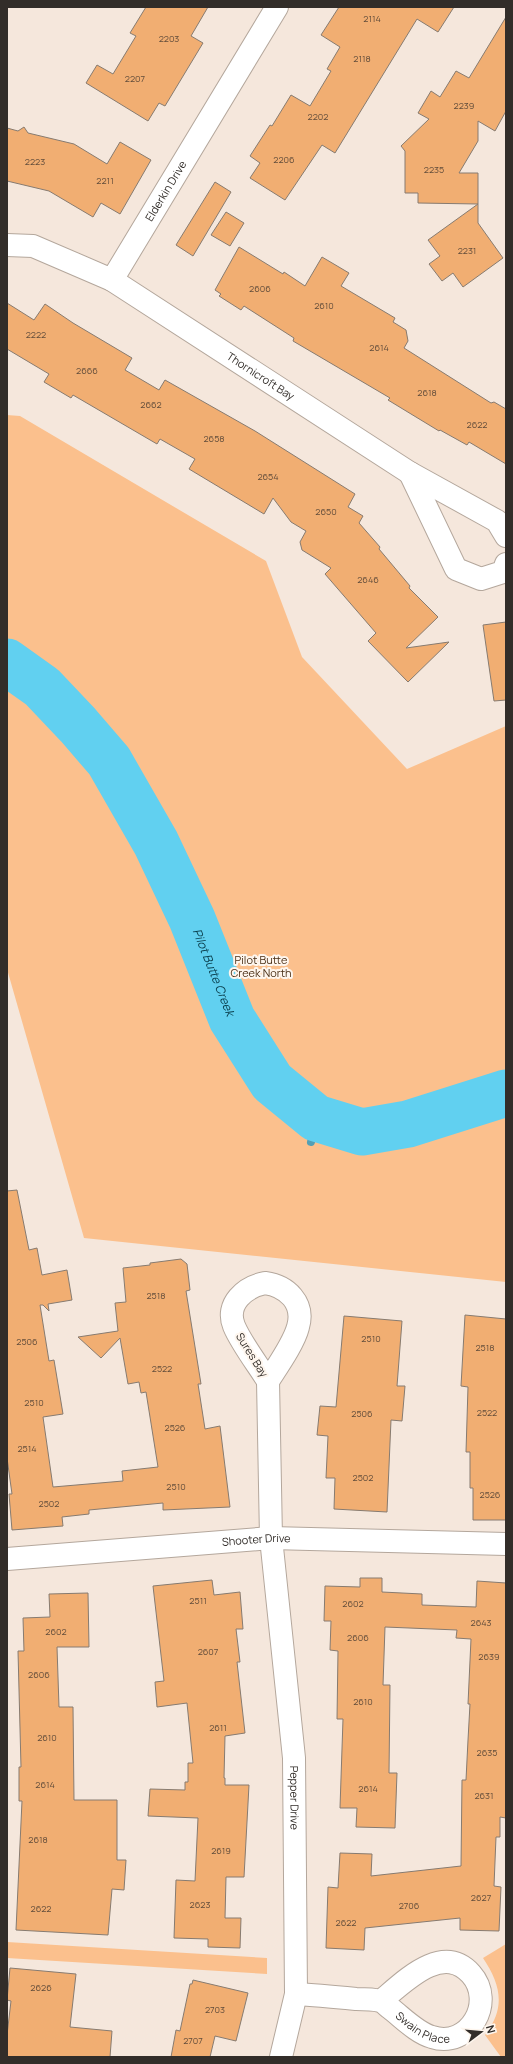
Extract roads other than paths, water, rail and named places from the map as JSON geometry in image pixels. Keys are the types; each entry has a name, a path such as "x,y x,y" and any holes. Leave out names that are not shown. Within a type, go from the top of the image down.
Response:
{"street":[{"name":"Elderkin Drive","path":"112,280 277,7"},
{"path":"7,244 33,246 112,280"},
{"name":"Thornicroft Bay","path":"112,280 410,473 497,521 506,536"},
{"path":"410,473 456,569 481,579 503,572 506,564"},
{"name":"Sures Bay","path":"268,1382 270,1538"},
{"name":"Shooter Drive","path":"7,1559 270,1538 506,1544"},
{"name":"Pepper Drive","path":"270,1538 294,1758 296,1994 281,2057"},
{"path":"296,1994 381,2001"}],"waterway":[{"name":"Pilot Butte Creek","path":"7,662 42,687 109,761 156,843 192,919 232,1019 272,1082 316,1118 362,1132 408,1124 506,1093"},
{"path":"310,1113 314,1128 311,1142"}],"park label":[{"name":"Pilot Butte Creek North","path":"261,966"}]}
